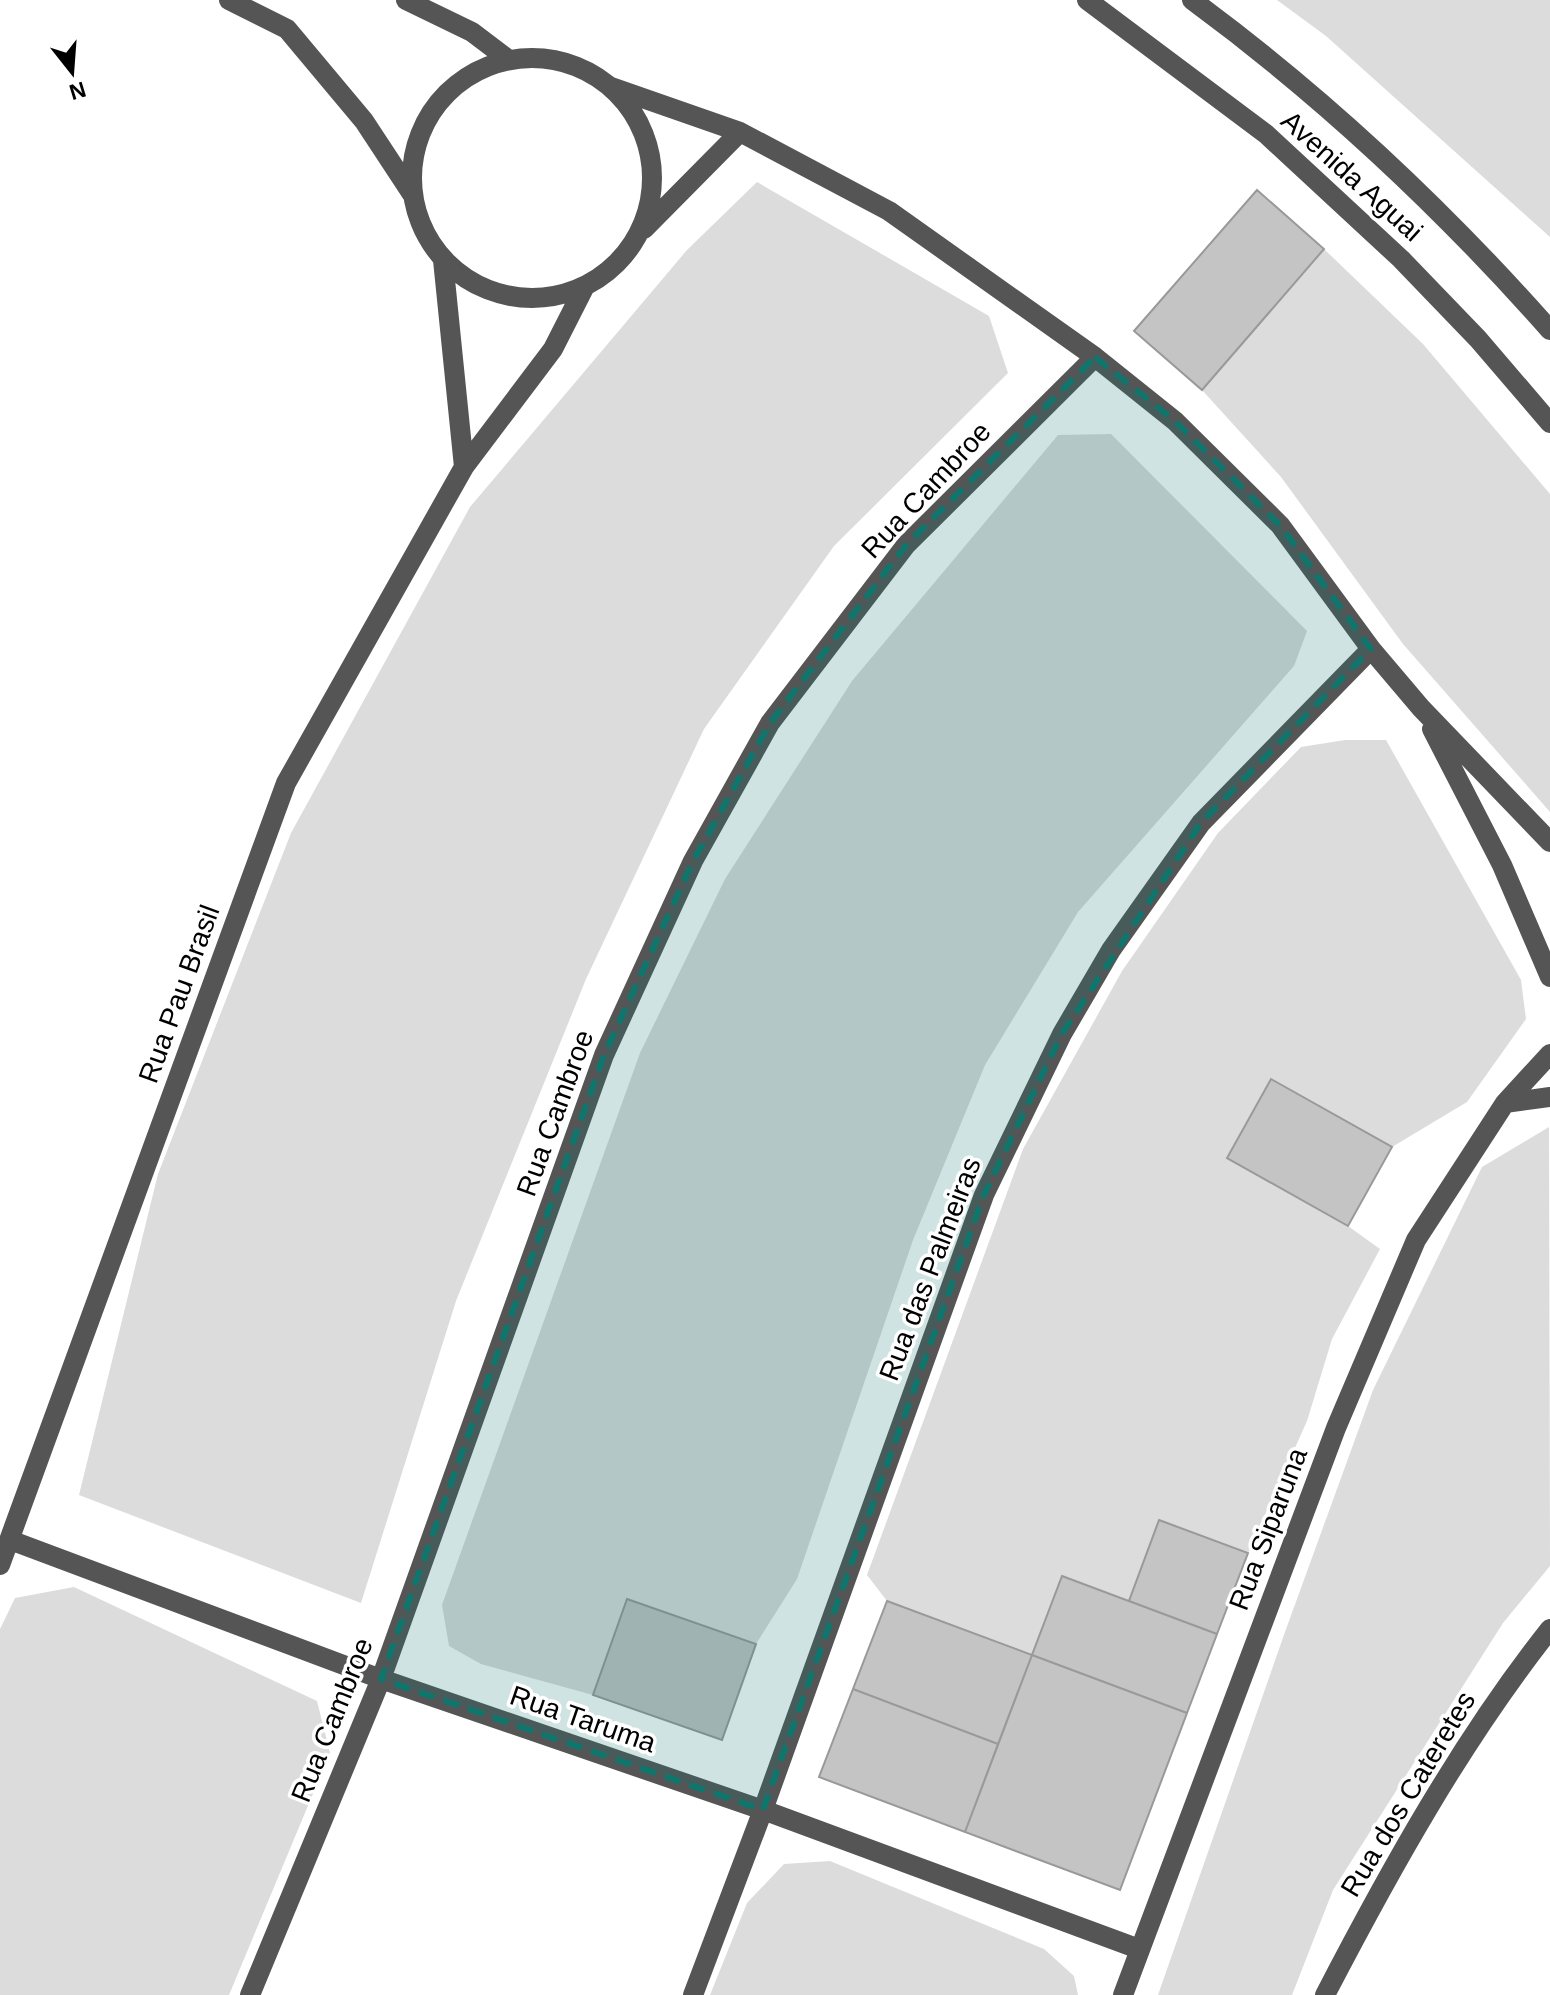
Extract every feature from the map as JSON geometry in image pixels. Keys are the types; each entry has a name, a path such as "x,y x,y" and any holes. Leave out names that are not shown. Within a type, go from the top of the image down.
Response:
{"street":[{"path":"229,0 287,29 364,121 413,196"},
{"path":"406,0 472,32 509,60"},
{"name":"Avenida Aguai","path":"1087,0 1266,134 1401,259 1478,339 1550,423"},
{"name":"Avenida Aguai","path":"1192,0 1298,81 1389,162 1507,281 1550,330"},
{"path":"740,132 641,232 613,268 584,288 538,299 503,295 470,282 443,260 423,230 413,196 413,159 424,125 446,95 475,72 509,60 545,58 580,67 611,87 740,132 889,211 1095,357 1175,421 1280,525 1371,649 1421,708 1550,842"},
{"path":"611,87 637,117 651,154 652,194 641,232"},
{"path":"443,260 464,467"},
{"name":"Rua Pau Brasil","path":"0,1565 286,783 464,467 553,349 584,288"},
{"name":"Rua Cambroe","path":"250,1995 381,1679 604,1055 693,861 770,723 906,545 1095,357"},
{"name":"Rua das Palmeiras","path":"693,1995 763,1810 984,1195 1062,1034 1111,950 1201,823 1371,649"},
{"path":"1421,708 1502,865 1550,977"},
{"name":"Rua Siparuna","path":"1123,1995 1336,1428 1416,1240 1505,1103 1550,1054"},
{"path":"1505,1103 1550,1097"},
{"name":"Rua Taruma","path":"10,1540 381,1679 763,1810 1139,1949"},
{"name":"Rua dos Cateretes","path":"1325,1995 1384,1882 1510,1679 1550,1629"}],"highlighted area":[{"path":"1095,357 1175,421 1280,525 1371,649 1201,823 1062,1034 984,1195 763,1810 381,1679 604,1055 693,861 770,723 906,545"}],"shaded area":[{"path":"1277,0 1550,0 1550,237 1326,36"},
{"path":"757,182 989,316 1008,373 834,546 704,729 586,979 456,1301 361,1603 79,1495 158,1174 291,833 470,507 687,250"},
{"path":"1324,249 1423,344 1550,494 1550,812 1403,644 1281,477 1202,390"},
{"path":"1111,434 1307,631 1294,666 1078,912 985,1065 913,1240 797,1579 756,1644 627,1599 593,1695 481,1664 449,1646 442,1605 640,1053 725,879 852,681 1058,435"},
{"path":"1345,740 1386,740 1521,980 1526,1019 1467,1102 1392,1147 1272,1079 1227,1158 1348,1226 1380,1249 1332,1339 1307,1421 1248,1553 1160,1520 1129,1601 1032,1655 887,1601 867,1575 1023,1149 1122,971 1218,833 1301,747"},
{"path":"1549,1127 1550,1566 1503,1623 1333,1890 1292,1995 1158,1995 1373,1390 1482,1167"},
{"path":"74,1587 317,1701 330,1753 229,1995 0,1995 0,1629 15,1598"},
{"path":"830,1861 1044,1949 1074,1976 1078,1995 710,1995 747,1903 784,1864"}],"building":[{"path":"1257,190 1324,249 1202,390 1134,331"},
{"path":"1271,1079 1392,1147 1348,1226 1227,1158"},
{"path":"1159,1520 1248,1553 1217,1634 1129,1601"},
{"path":"1062,1576 1217,1634 1187,1713 1032,1655"},
{"path":"627,1599 756,1644 722,1740 593,1695"},
{"path":"887,1601 1032,1655 998,1744 853,1689"},
{"path":"1032,1655 1187,1713 1120,1890 965,1832"},
{"path":"853,1689 998,1744 965,1832 819,1777"}]}
